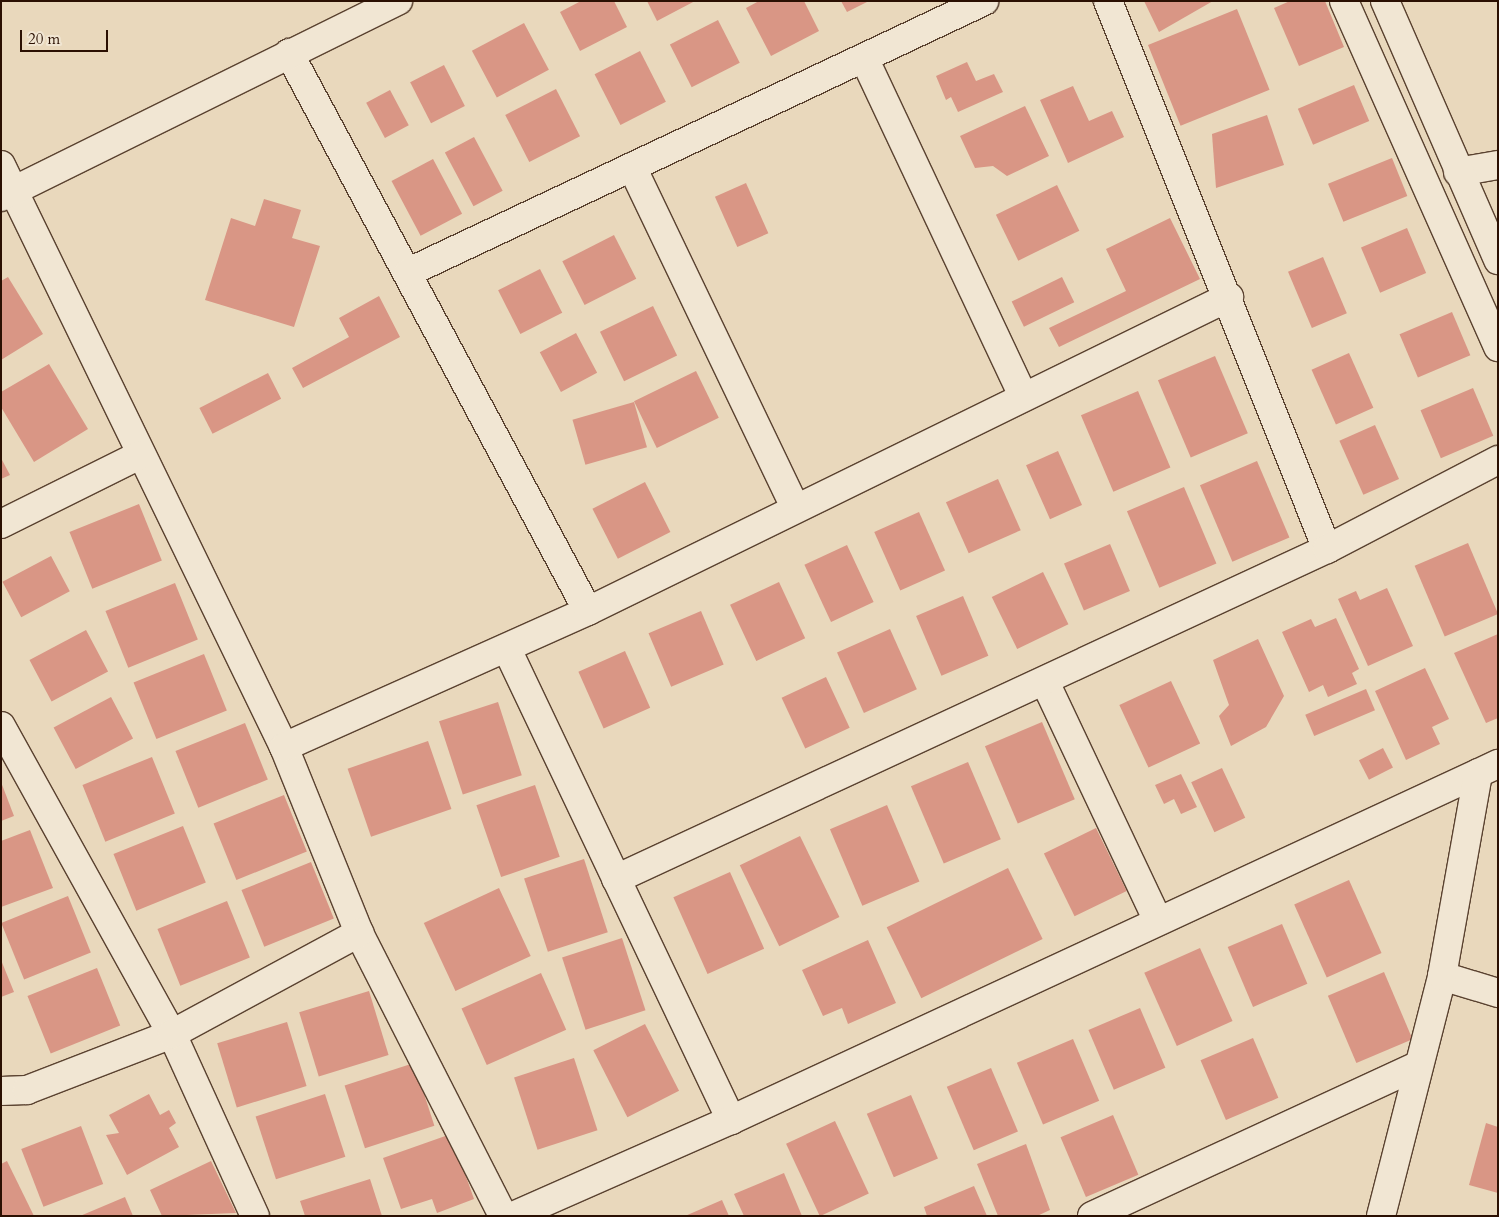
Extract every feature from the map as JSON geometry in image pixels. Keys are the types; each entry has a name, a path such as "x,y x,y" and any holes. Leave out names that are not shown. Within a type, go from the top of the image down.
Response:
{"street":[{"path":"398,1 6,183 284,748 359,932 503,1216"},
{"path":"409,272 984,1"},
{"path":"1108,1 1229,297 1327,549"},
{"path":"1344,1 1498,347"},
{"path":"1384,1 1498,260"},
{"path":"289,53 409,272 588,611"},
{"path":"864,58 1023,396"},
{"path":"1458,172 1498,165"},
{"path":"632,167 795,507"},
{"path":"284,748 588,611 795,507 1229,297"},
{"path":"1,524 140,455"},
{"path":"616,879 1045,682 1327,549 1498,460"},
{"path":"507,649 731,1120"},
{"path":"1045,682 1157,919"},
{"path":"1,726 172,1034 255,1216"},
{"path":"513,1216 731,1120 1157,919 1488,768"},
{"path":"1381,1216 1417,1066 1442,976 1488,768"},
{"path":"1,1091 27,1090 172,1034 359,932"},
{"path":"1442,976 1498,993"},
{"path":"1092,1216 1417,1066"}],"building":[{"path":"581,1 614,1 627,27 580,51 560,12"},
{"path":"647,1 695,1 657,21"},
{"path":"759,1 804,1 819,31 771,56 746,8"},
{"path":"841,1 869,1 847,12"},
{"path":"1144,1 1213,1 1159,32"},
{"path":"1290,1 1325,1 1344,47 1299,66 1274,8"},
{"path":"1237,9 1270,90 1181,126 1148,45"},
{"path":"718,20 740,63 692,87 670,45"},
{"path":"524,23 549,70 497,97 472,51"},
{"path":"640,51 666,102 620,125 595,74"},
{"path":"967,62 976,81 994,74 1003,92 958,112 951,97 946,100 936,76"},
{"path":"444,65 465,106 431,123 410,82"},
{"path":"1354,85 1369,121 1313,145 1298,109"},
{"path":"1073,86 1089,121 1112,111 1124,137 1068,163 1040,100"},
{"path":"556,89 580,136 529,162 505,115"},
{"path":"390,90 409,125 385,138 366,103"},
{"path":"1025,106 1049,156 1007,176 993,166 975,168 960,136"},
{"path":"1267,115 1284,165 1216,188 1212,134"},
{"path":"474,137 503,191 474,206 445,152"},
{"path":"1392,158 1407,196 1343,222 1328,184"},
{"path":"433,159 462,214 421,236 392,181"},
{"path":"746,183 768,233 737,247 715,197"},
{"path":"1057,185 1079,231 1018,261 996,215"},
{"path":"264,199 301,210 292,238 320,246 294,327 205,300 231,218 255,226"},
{"path":"1170,218 1200,279 1059,347 1049,328 1126,291 1106,249"},
{"path":"1407,228 1426,273 1380,293 1361,248"},
{"path":"614,235 636,279 585,305 562,261"},
{"path":"1323,257 1347,313 1312,328 1288,272"},
{"path":"540,269 562,313 520,334 498,290"},
{"path":"8,277 43,334 1,360 1,281"},
{"path":"1062,277 1074,302 1024,327 1012,302"},
{"path":"379,296 400,337 303,388 292,368 349,337 339,318"},
{"path":"653,306 677,355 624,381 600,332"},
{"path":"1452,312 1470,355 1418,378 1400,334"},
{"path":"576,333 597,373 561,392 540,352"},
{"path":"1349,353 1373,408 1336,424 1312,370"},
{"path":"1215,356 1248,433 1191,458 1158,380"},
{"path":"49,364 88,429 34,462 1,407 1,392"},
{"path":"696,371 719,418 657,448 634,401"},
{"path":"268,373 281,399 213,434 199,408"},
{"path":"1473,388 1493,436 1441,458 1421,410"},
{"path":"1138,391 1170,467 1113,492 1081,415"},
{"path":"634,402 647,447 585,465 572,420"},
{"path":"1375,425 1399,479 1363,495 1339,441"},
{"path":"1058,451 1082,505 1050,519 1026,465"},
{"path":"1,458 10,475 1,479"},
{"path":"1257,461 1289,537 1232,562 1200,485"},
{"path":"998,479 1021,530 969,553 946,502"},
{"path":"645,482 670,532 618,559 592,509"},
{"path":"1184,487 1216,563 1159,588 1127,511"},
{"path":"139,504 162,561 92,589 69,532"},
{"path":"919,512 945,570 900,590 874,532"},
{"path":"1468,543 1498,614 1445,637 1415,566"},
{"path":"1110,544 1130,591 1084,610 1064,564"},
{"path":"847,545 874,602 831,622 804,565"},
{"path":"51,556 70,591 21,617 2,582"},
{"path":"1043,572 1068,624 1017,649 992,597"},
{"path":"779,582 805,638 756,661 730,605"},
{"path":"175,583 198,640 128,668 105,611"},
{"path":"1387,588 1413,646 1368,666 1338,599 1356,591 1360,600"},
{"path":"963,596 988,656 941,676 916,616"},
{"path":"701,611 724,664 671,687 649,633"},
{"path":"1336,618 1359,669 1352,673 1357,684 1328,697 1323,685 1309,692 1282,632 1311,619 1315,627"},
{"path":"890,629 917,689 864,713 837,653"},
{"path":"86,630 108,671 52,702 29,660"},
{"path":"1498,634 1498,718 1486,723 1454,653"},
{"path":"1258,639 1284,696 1266,727 1231,746 1219,716 1229,705 1213,660"},
{"path":"625,651 650,708 604,728 578,672"},
{"path":"204,654 227,711 156,739 134,682"},
{"path":"1425,668 1449,719 1432,727 1440,744 1406,760 1375,691"},
{"path":"826,677 850,728 805,748 782,698"},
{"path":"1171,681 1200,744 1149,768 1119,705"},
{"path":"1366,689 1375,710 1314,736 1305,715"},
{"path":"111,697 133,738 76,769 54,728"},
{"path":"498,702 522,775 463,794 439,721"},
{"path":"1042,722 1075,799 1018,824 985,746"},
{"path":"245,723 268,780 198,808 175,751"},
{"path":"428,741 451,809 371,837 348,769"},
{"path":"1383,748 1393,768 1369,780 1359,760"},
{"path":"152,757 175,814 105,842 82,785"},
{"path":"968,762 1001,839 944,864 911,786"},
{"path":"1222,768 1245,818 1214,832 1191,782"},
{"path":"1181,774 1197,807 1181,814 1174,799 1164,804 1155,785"},
{"path":"1,782 14,816 1,821"},
{"path":"535,785 560,857 501,877 476,805"},
{"path":"284,795 307,852 236,880 214,823"},
{"path":"887,805 919,881 862,906 830,829"},
{"path":"183,826 206,883 136,911 113,854"},
{"path":"1096,828 1127,891 1075,916 1044,853"},
{"path":"30,830 53,888 1,907 1,841"},
{"path":"800,836 839,917 779,946 740,865"},
{"path":"584,859 608,932 548,952 524,878"},
{"path":"311,862 334,919 264,947 241,890"},
{"path":"1008,868 1043,939 921,998 887,927"},
{"path":"730,872 764,949 708,974 673,897"},
{"path":"1349,880 1382,953 1327,977 1294,904"},
{"path":"499,888 531,956 455,991 424,923"},
{"path":"68,896 91,953 24,980 1,923"},
{"path":"227,901 250,958 180,986 157,929"},
{"path":"1282,924 1307,984 1253,1007 1228,947"},
{"path":"622,938 645,1010 586,1030 562,957"},
{"path":"868,940 896,1003 848,1024 842,1008 823,1016 802,970"},
{"path":"1200,948 1233,1021 1177,1046 1144,973"},
{"path":"1,960 14,992 1,997"},
{"path":"97,968 120,1025 51,1054 27,996"},
{"path":"1384,972 1413,1039 1356,1063 1328,996"},
{"path":"541,973 566,1030 487,1065 462,1008"},
{"path":"369,991 389,1055 319,1076 299,1012"},
{"path":"1140,1008 1165,1068 1114,1090 1088,1030"},
{"path":"287,1022 307,1086 237,1107 217,1043"},
{"path":"645,1024 679,1091 627,1117 593,1050"},
{"path":"1253,1038 1278,1098 1226,1120 1201,1060"},
{"path":"1073,1039 1099,1101 1043,1125 1017,1063"},
{"path":"574,1058 597,1130 538,1150 514,1077"},
{"path":"414,1063 434,1126 365,1148 345,1086"},
{"path":"991,1068 1018,1132 974,1150 947,1087"},
{"path":"149,1094 160,1115 169,1110 176,1123 169,1128 179,1147 127,1175 106,1135 119,1133 109,1115"},
{"path":"325,1094 345,1157 276,1179 256,1117"},
{"path":"911,1095 938,1159 894,1177 867,1114"},
{"path":"1113,1115 1138,1175 1086,1197 1061,1137"},
{"path":"835,1121 869,1194 820,1216 786,1144"},
{"path":"1486,1123 1498,1127 1498,1193 1469,1185"},
{"path":"81,1126 103,1184 43,1207 21,1149"},
{"path":"451,1134 474,1199 437,1213 432,1199 401,1209 383,1158"},
{"path":"1026,1144 1050,1210 1037,1216 998,1216 977,1164"},
{"path":"7,1161 34,1216 1,1216 1,1164"},
{"path":"211,1161 236,1213 162,1216 150,1190"},
{"path":"784,1173 802,1216 744,1216 734,1194"},
{"path":"370,1179 382,1216 305,1216 300,1201"},
{"path":"974,1186 987,1216 927,1216 924,1207"},
{"path":"125,1197 133,1216 80,1216"},
{"path":"722,1200 729,1216 685,1216"}]}
